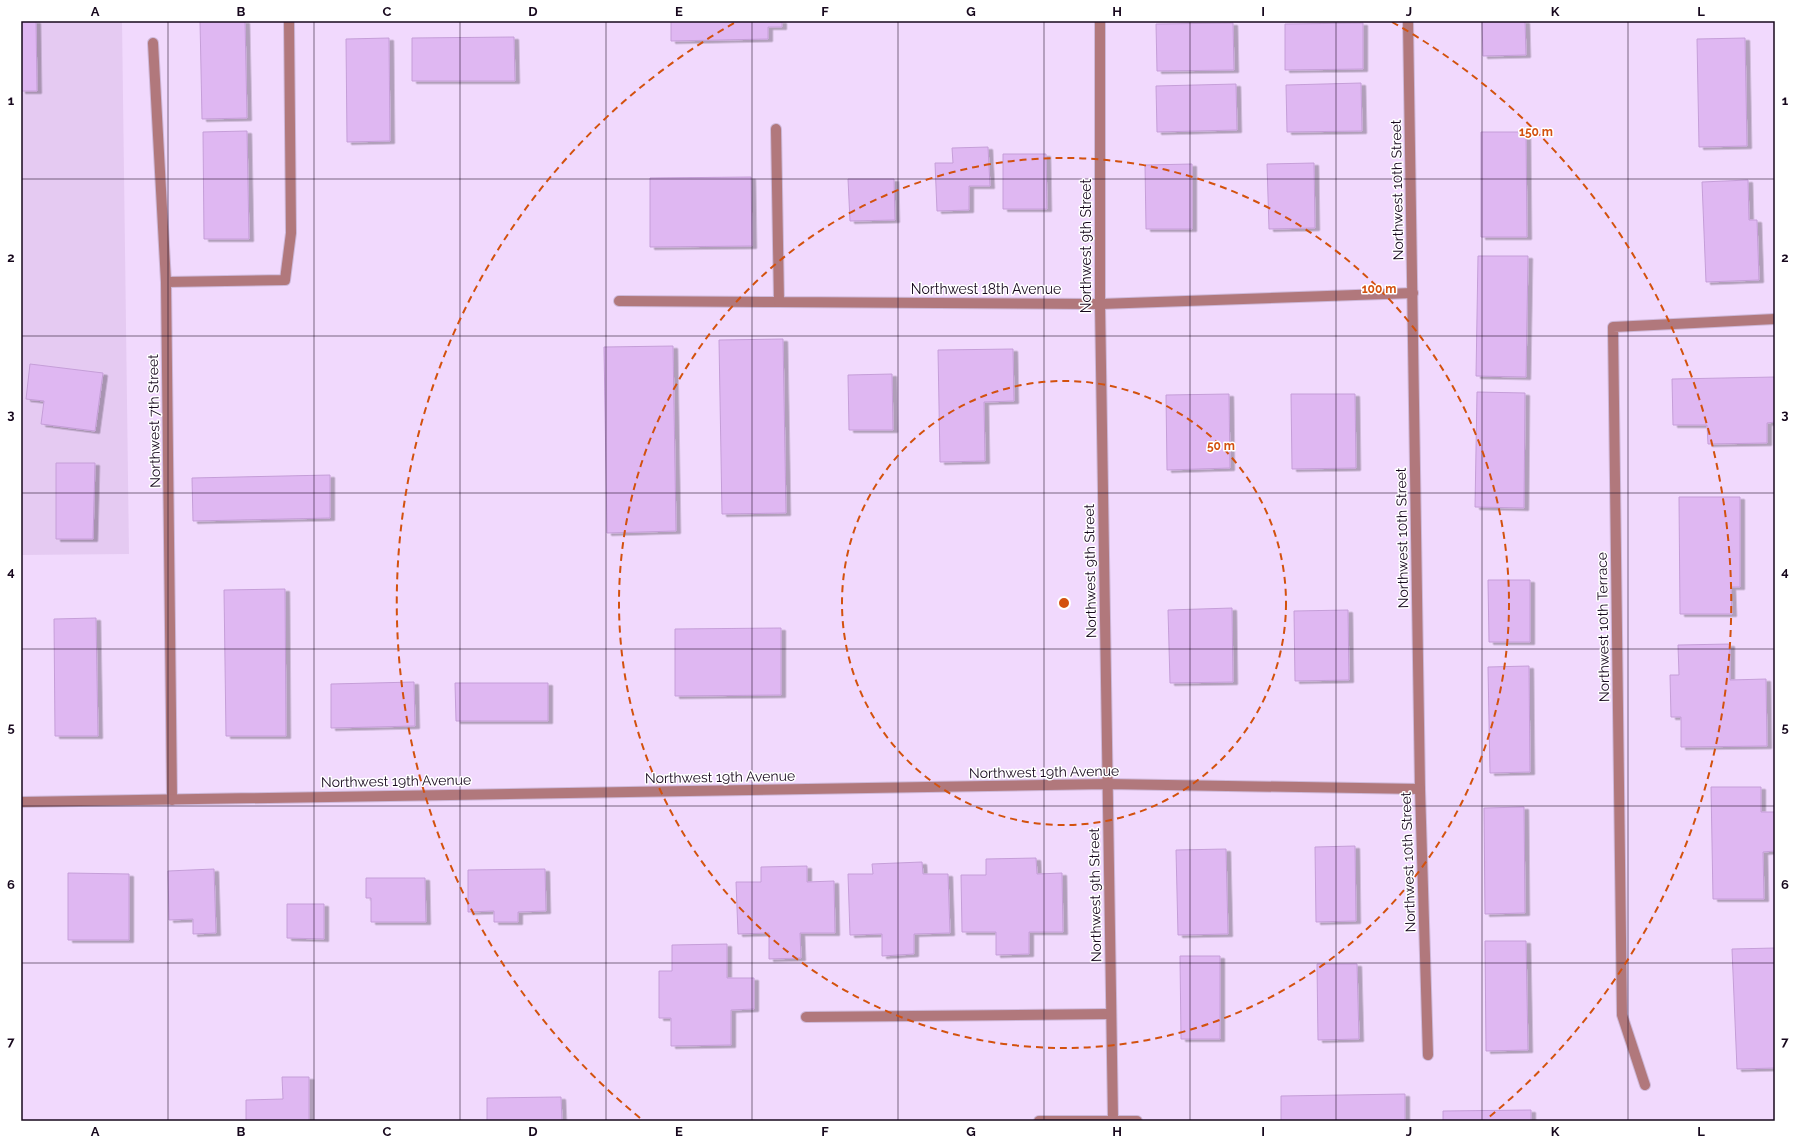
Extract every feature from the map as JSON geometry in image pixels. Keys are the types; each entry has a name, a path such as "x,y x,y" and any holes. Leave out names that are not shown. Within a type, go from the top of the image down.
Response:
{"street":[{"path":"166,282 285,280 291,233 290,21"},
{"name":"Northwest 9th Street","path":"1100,21 1100,304 1110,1014 1113,1120"},
{"name":"Northwest 10th Street","path":"1408,21 1420,789 1428,1055"},
{"name":"Northwest 7th Street","path":"153,43 166,282 172,800"},
{"path":"776,129 780,302"},
{"name":"Northwest 18th Avenue","path":"619,301 1100,304 1413,293"},
{"name":"Northwest 10th Terrace","path":"1645,1085 1622,1015 1613,327 1775,318"},
{"name":"Northwest 19th Avenue","path":"21,802 172,800 246,797 1107,784 1420,789"},
{"path":"806,1017 1110,1014"},
{"path":"1039,1121 1137,1121"}],"shaded area":[{"path":"21,21 122,21 129,554 21,555"}],"building":[{"path":"21,21 36,21 37,91 21,91"},
{"path":"200,21 245,21 247,118 202,119"},
{"path":"671,21 782,21 782,27 768,27 768,39 671,41"},
{"path":"1482,21 1525,21 1526,55 1483,56"},
{"path":"1233,23 1234,70 1157,71 1156,24"},
{"path":"1363,23 1363,69 1285,70 1285,24"},
{"path":"514,37 515,81 412,81 412,38"},
{"path":"389,38 390,141 347,142 346,39"},
{"path":"1745,38 1747,146 1699,147 1697,39"},
{"path":"1361,83 1362,131 1287,132 1286,85"},
{"path":"1236,84 1237,130 1157,132 1156,86"},
{"path":"247,131 249,239 204,239 203,132"},
{"path":"1481,132 1526,132 1527,237 1481,237"},
{"path":"988,147 990,186 969,186 969,210 937,211 935,163 953,163 952,148"},
{"path":"1003,154 1046,154 1047,209 1003,209"},
{"path":"1314,163 1315,228 1269,229 1267,164"},
{"path":"1192,164 1192,229 1146,229 1145,165"},
{"path":"751,177 752,246 650,247 650,178"},
{"path":"848,179 894,179 895,220 850,221"},
{"path":"1748,180 1749,220 1757,220 1759,280 1706,282 1702,182"},
{"path":"1478,256 1528,256 1526,377 1476,376"},
{"path":"783,339 786,513 722,514 719,340"},
{"path":"673,346 676,531 607,533 604,347"},
{"path":"1013,349 1014,401 984,402 985,461 940,462 938,350"},
{"path":"30,364 103,373 95,431 41,424 44,401 26,399"},
{"path":"892,374 893,430 849,430 848,375"},
{"path":"1775,377 1775,422 1767,423 1767,443 1708,444 1707,425 1673,425 1672,379"},
{"path":"1477,392 1525,393 1524,508 1475,507"},
{"path":"1229,394 1230,468 1167,470 1166,395"},
{"path":"1291,394 1355,394 1356,468 1292,469"},
{"path":"56,463 95,463 93,539 56,539"},
{"path":"330,475 330,518 193,521 192,478"},
{"path":"1679,497 1740,497 1740,587 1731,587 1732,614 1680,614"},
{"path":"1488,580 1530,580 1530,642 1489,642"},
{"path":"285,589 286,736 226,736 224,590"},
{"path":"1232,608 1233,682 1170,683 1168,610"},
{"path":"1348,610 1349,680 1295,681 1294,611"},
{"path":"96,618 98,736 55,736 54,619"},
{"path":"781,628 781,695 675,696 675,629"},
{"path":"1730,644 1730,680 1766,679 1767,746 1681,747 1681,717 1671,717 1670,675 1679,675 1678,645"},
{"path":"1529,666 1530,772 1490,773 1488,667"},
{"path":"414,682 415,726 331,728 331,684"},
{"path":"455,683 548,683 548,721 456,721"},
{"path":"1711,787 1761,787 1761,812 1775,812 1775,851 1763,852 1764,899 1713,899"},
{"path":"1524,807 1525,913 1485,914 1484,808"},
{"path":"1355,846 1356,921 1316,922 1315,847"},
{"path":"1226,849 1228,934 1178,935 1176,850"},
{"path":"1036,858 1037,874 1062,873 1063,932 1029,932 1029,954 996,955 996,932 962,932 961,875 986,875 986,859"},
{"path":"922,862 923,874 948,874 950,933 914,934 914,954 882,956 882,934 850,935 848,874 873,874 872,864"},
{"path":"807,866 807,882 834,881 835,933 800,933 801,958 769,959 769,933 738,934 736,882 761,882 761,867"},
{"path":"214,869 216,933 193,934 193,919 169,920 168,871"},
{"path":"545,869 546,911 518,912 518,922 494,922 494,911 468,912 468,870"},
{"path":"68,873 129,874 129,940 68,940"},
{"path":"366,878 425,878 426,922 371,922 371,898 366,898"},
{"path":"287,904 324,904 324,939 287,938"},
{"path":"1485,941 1526,941 1528,1050 1486,1051"},
{"path":"727,944 727,978 754,978 754,1009 731,1010 731,1045 671,1046 671,1018 659,1018 659,971 672,971 672,945"},
{"path":"1775,948 1775,1068 1737,1069 1732,949"},
{"path":"1180,956 1220,956 1220,1039 1181,1039"},
{"path":"1317,964 1357,964 1359,1039 1318,1040"},
{"path":"282,1077 309,1077 309,1121 246,1121 246,1100 283,1099"},
{"path":"1405,1094 1405,1121 1281,1121 1281,1096"},
{"path":"561,1097 562,1121 487,1121 487,1098"},
{"path":"1531,1110 1531,1121 1443,1121 1443,1111"}]}
